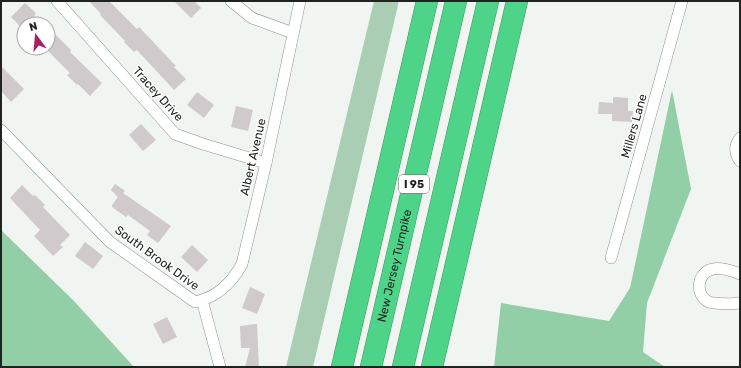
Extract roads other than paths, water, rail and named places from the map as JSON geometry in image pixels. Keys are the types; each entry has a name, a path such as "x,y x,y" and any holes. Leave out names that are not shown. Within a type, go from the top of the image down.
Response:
{"highway":[{"name":"I 95","path":"342,367 427,1"},
{"name":"New Jersey Turnpike","path":"371,367 456,1"},
{"name":"I 95","path":"403,367 488,1"},
{"path":"432,367 517,1"}],"street":[{"name":"Tracey Drive","path":"57,1 175,134 266,163"},
{"path":"230,1 252,18 293,32"},
{"name":"Albert Avenue","path":"202,300 219,293 237,274 242,264 266,163 300,1"},
{"name":"Millers Lane","path":"611,258 682,1"},
{"name":"South Brook Drive","path":"1,130 110,242 195,302 202,300 220,367"},
{"path":"740,138 736,148 736,155 740,162"},
{"path":"740,274 718,268 712,269 705,272 699,285 700,292 704,298 710,302 740,303"}]}
